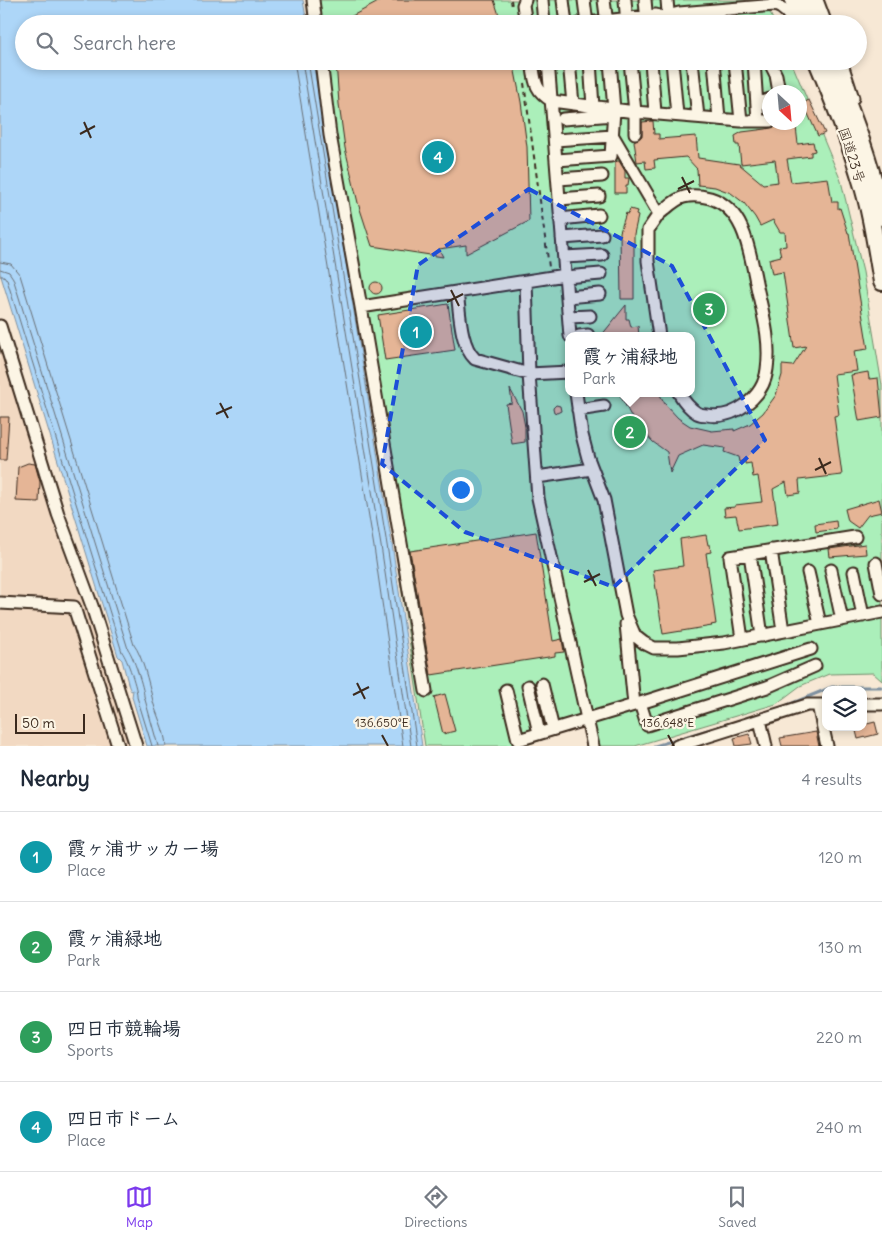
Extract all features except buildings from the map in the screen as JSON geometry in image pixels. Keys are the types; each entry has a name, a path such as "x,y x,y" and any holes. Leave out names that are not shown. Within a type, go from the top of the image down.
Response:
{"highway":[{"path":"793,0 799,15"},
{"path":"806,0 812,15"},
{"name":"国道23号","path":"821,70 848,138 861,178 882,282"},
{"name":"国道23号","path":"834,70 859,134 872,174 882,217"}],"street":[{"path":"313,0 315,15"},
{"path":"525,0 523,5 525,15"},
{"path":"563,0 565,15"},
{"path":"584,0 584,15"},
{"path":"604,0 606,15"},
{"path":"625,0 626,15"},
{"path":"645,0 646,15"},
{"path":"667,0 668,15"},
{"path":"817,0 823,15"},
{"path":"673,15 775,5 780,6 789,15"},
{"path":"322,70 330,135 426,691"},
{"path":"533,70 535,85 543,96 552,101 614,112"},
{"path":"549,70 570,332"},
{"path":"570,70 573,104"},
{"path":"591,70 594,107"},
{"path":"557,160 611,156 614,112 611,70"},
{"path":"631,70 635,112 634,133"},
{"path":"652,70 655,113"},
{"path":"673,70 677,115"},
{"path":"693,70 698,117"},
{"path":"715,70 719,119"},
{"path":"736,70 741,121"},
{"path":"755,70 757,104 762,116"},
{"path":"774,70 778,85"},
{"path":"818,70 833,100"},
{"path":"844,70 872,174"},
{"path":"757,104 762,102"},
{"path":"563,119 614,112 635,112 762,121"},
{"path":"555,140 612,136"},
{"path":"612,136 659,214"},
{"path":"558,179 602,176"},
{"path":"559,199 599,196"},
{"path":"658,332 648,261 648,230 659,214 683,197 702,196 720,201 732,212 741,227 749,248 768,340 767,372 758,392 745,406 732,413 718,417 697,414 682,397"},
{"path":"560,218 599,215"},
{"path":"562,238 602,235"},
{"path":"564,257 602,255"},
{"path":"361,307 526,281 601,274"},
{"path":"526,281 529,374 538,498 593,746"},
{"path":"457,292 465,346 476,359 529,374 565,372"},
{"path":"567,297 600,294"},
{"path":"569,317 590,316"},
{"path":"0,326 58,514 92,606 136,746"},
{"path":"576,397 582,435 604,500 626,615 637,704 647,725 767,687 816,666"},
{"path":"578,410 604,406"},
{"path":"536,477 592,469"},
{"path":"742,640 730,557 855,537"},
{"path":"771,550 784,631"},
{"path":"750,554 762,636"},
{"path":"876,563 882,594"},
{"path":"831,570 842,620"},
{"path":"808,572 820,624"},
{"path":"854,572 864,616"},
{"path":"0,603 74,607 118,746"},
{"path":"626,615 635,636 644,643 654,648 678,648 742,640 882,612"},
{"path":"506,690 518,740 588,721 811,649"},
{"path":"542,684 553,729"},
{"path":"528,686 539,733"},
{"path":"867,704 882,704"},
{"path":"677,746 704,742 760,720 807,706 822,705"},
{"path":"760,720 766,746"},
{"path":"825,731 827,746"}],"path":[{"path":"524,78 549,269"}],"highlighted area":[{"path":"529,189 672,266 765,440 614,587 465,532 382,464 418,265"}],"shaded area":[{"path":"0,343 84,601 129,746 0,746"}],"green space":[{"path":"308,0 764,0 771,15 310,15"},
{"path":"318,70 795,70 801,85 762,85 762,130 807,130 807,99 841,181 863,272 882,385 882,681 873,673 829,674 800,686 776,704 635,746 588,746 582,727 523,746 425,746 385,479"}],"water":[{"path":"0,0 303,0 306,15 15,15 15,70 314,70 392,544 422,746 147,746 132,697 133,690 131,691 129,687 122,660 118,656 0,273"}],"waterway":[{"path":"783,707 832,687 881,687"},
{"path":"655,746 731,723"}],"place":[{"name":"四日市ドーム","path":"438,157"},
{"name":"四日市競輪場","path":"709,309"},
{"name":"霞ヶ浦サッカー場","path":"416,332"},
{"name":"霞ヶ浦緑地","path":"630,432"}]}
